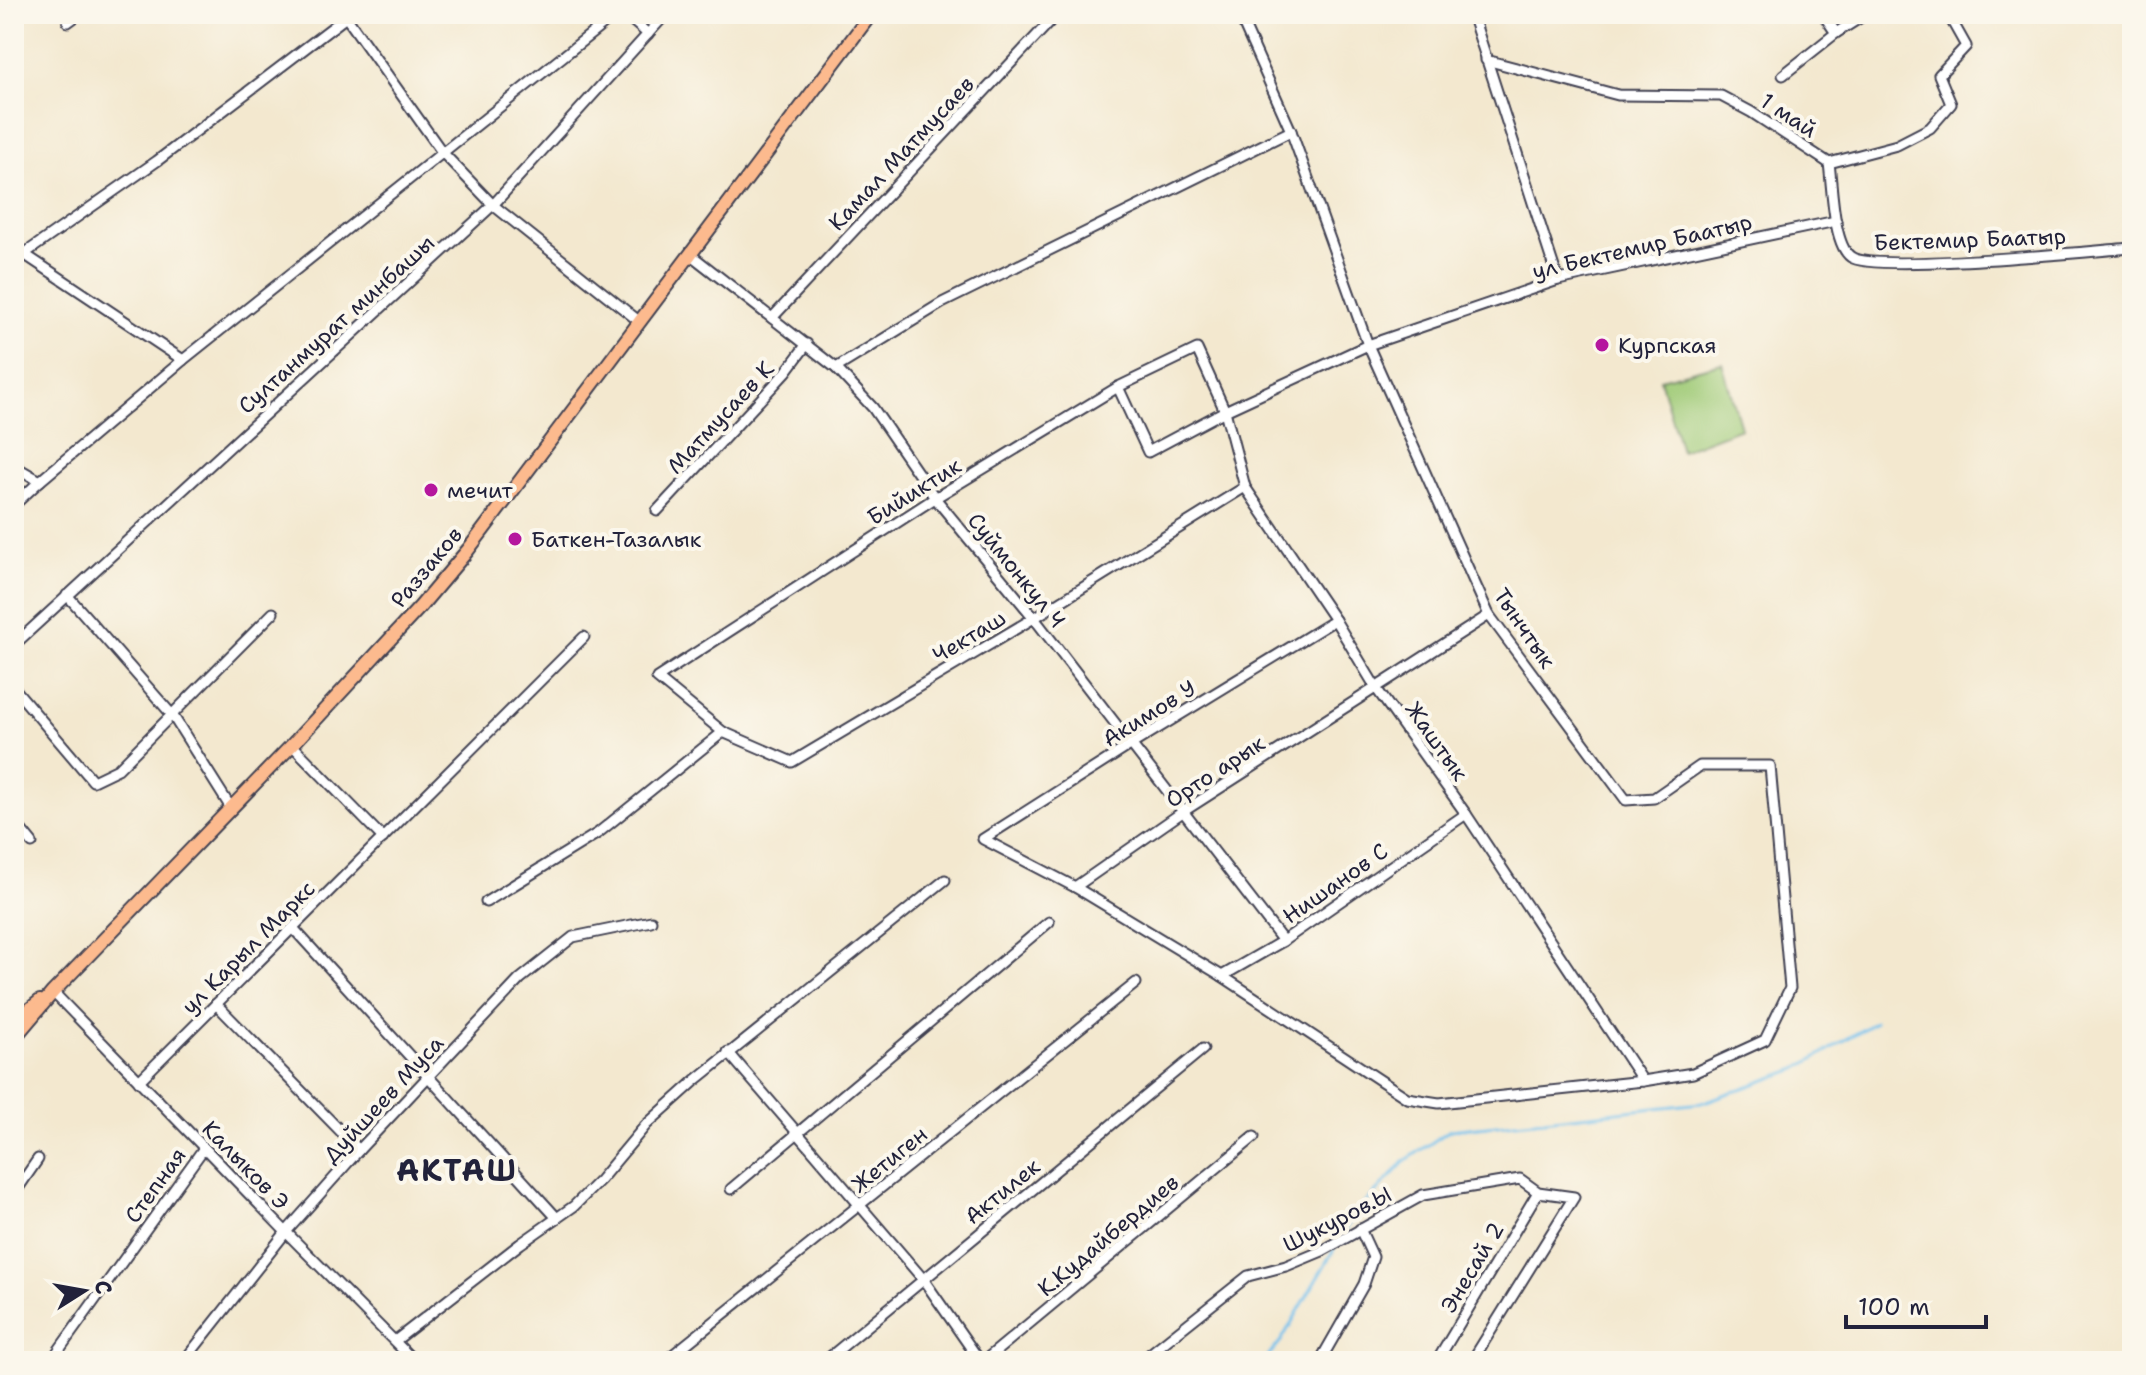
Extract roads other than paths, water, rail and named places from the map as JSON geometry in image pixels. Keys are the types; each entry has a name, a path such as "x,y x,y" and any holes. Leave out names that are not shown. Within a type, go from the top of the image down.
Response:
{"main road":[{"name":"Раззаков","path":"53,992 292,745 420,607 468,550 871,14"},
{"path":"14,1022 53,992"},
{"path":"14,1038 53,992"}],"street":[{"path":"68,22 79,14"},
{"path":"14,505 183,360 616,14"},
{"path":"625,14 648,34"},
{"name":"Султанмурат минбашы","path":"14,645 493,205 666,14"},
{"name":"Камал Матмусаев","path":"772,318 1057,14"},
{"name":"Тынчтык","path":"1239,14 1291,131 1368,345 1489,615 1626,800 1654,798 1700,766 1770,766 1790,988 1765,1040 1693,1073 1643,1081"},
{"path":"1472,14 1558,280"},
{"path":"1823,14 1836,33"},
{"path":"1783,75 1836,33 1866,14"},
{"name":"1 май","path":"1486,60 1618,95 1721,96 1829,163 1897,145 1930,128 1951,104 1939,75 1966,46 1948,14"},
{"path":"183,360 19,252 157,161 347,15 442,152 493,205 640,322"},
{"path":"836,368 942,303 1291,131"},
{"name":"Бектемир Баатыр","path":"1829,163 1836,221 1843,248 1851,257 1862,262 2003,258 2132,248"},
{"name":"ул Бектемир Баатыр","path":"1118,387 1148,452 1225,411 1368,345 1558,280 1836,221"},
{"name":"Суймонкул Ч","path":"691,255 836,368 873,408 935,498 1034,618 1283,941"},
{"name":"Матмусаев К","path":"657,511 786,372 807,344"},
{"name":"Жаштык","path":"1197,349 1225,411 1245,487 1335,620 1376,688 1466,814 1643,1081"},
{"name":"Бийиктик","path":"723,732 657,678 935,498 1118,387 1197,349"},
{"path":"14,466 40,481"},
{"name":"Чекташ","path":"723,732 792,762 1034,618 1245,487"},
{"path":"67,595 173,716 231,808"},
{"path":"14,688 93,781 118,769 273,613"},
{"name":"Орто арык","path":"1075,887 1184,811 1489,615"},
{"name":"Акимов У","path":"1075,887 983,839 1335,620"},
{"name":"ул Карыл Маркс","path":"139,1081 584,637"},
{"path":"486,902 598,833 723,732"},
{"path":"292,745 383,838"},
{"name":"Нишанов С","path":"1222,976 1283,941 1466,814"},
{"path":"14,821 32,843"},
{"path":"395,1341 574,1206 646,1125 728,1052 945,880"},
{"path":"1075,887 1222,976 1407,1098 1439,1103 1643,1081"},
{"name":"Дуйшеев Муса","path":"184,1361 286,1232 520,979 573,937 651,921"},
{"path":"731,1189 1049,922"},
{"path":"293,928 557,1218"},
{"name":"Жетиген","path":"665,1361 1136,983"},
{"name":"Калыков Э","path":"53,992 414,1361"},
{"path":"216,1004 359,1150"},
{"name":"Актилек","path":"825,1361 1203,1049"},
{"path":"728,1052 923,1279 982,1361"},
{"name":"К.Кудайбердиев","path":"982,1361 1254,1137"},
{"name":"Степная","path":"51,1361 204,1148"},
{"path":"14,1194 38,1159"},
{"name":"Шукуров.Ы","path":"1141,1361 1248,1276 1286,1266 1322,1251 1423,1195 1520,1179 1538,1192 1574,1197 1472,1361"},
{"name":"Энесай 2","path":"1437,1361 1538,1192"},
{"path":"1320,1361 1364,1284 1373,1257 1360,1229"}],"waterway":[{"path":"1342,1236 1358,1211 1405,1161 1450,1130 1701,1103 1797,1069 1875,1022"},
{"path":"1264,1361 1281,1341 1334,1249"}],"place":[{"name":"Курпская","path":"1602,345"},
{"name":"мечит","path":"431,490"},
{"name":"Баткен-Тазалык","path":"515,539"}],"district":[{"name":"АКТАШ","path":"457,1171"}]}
